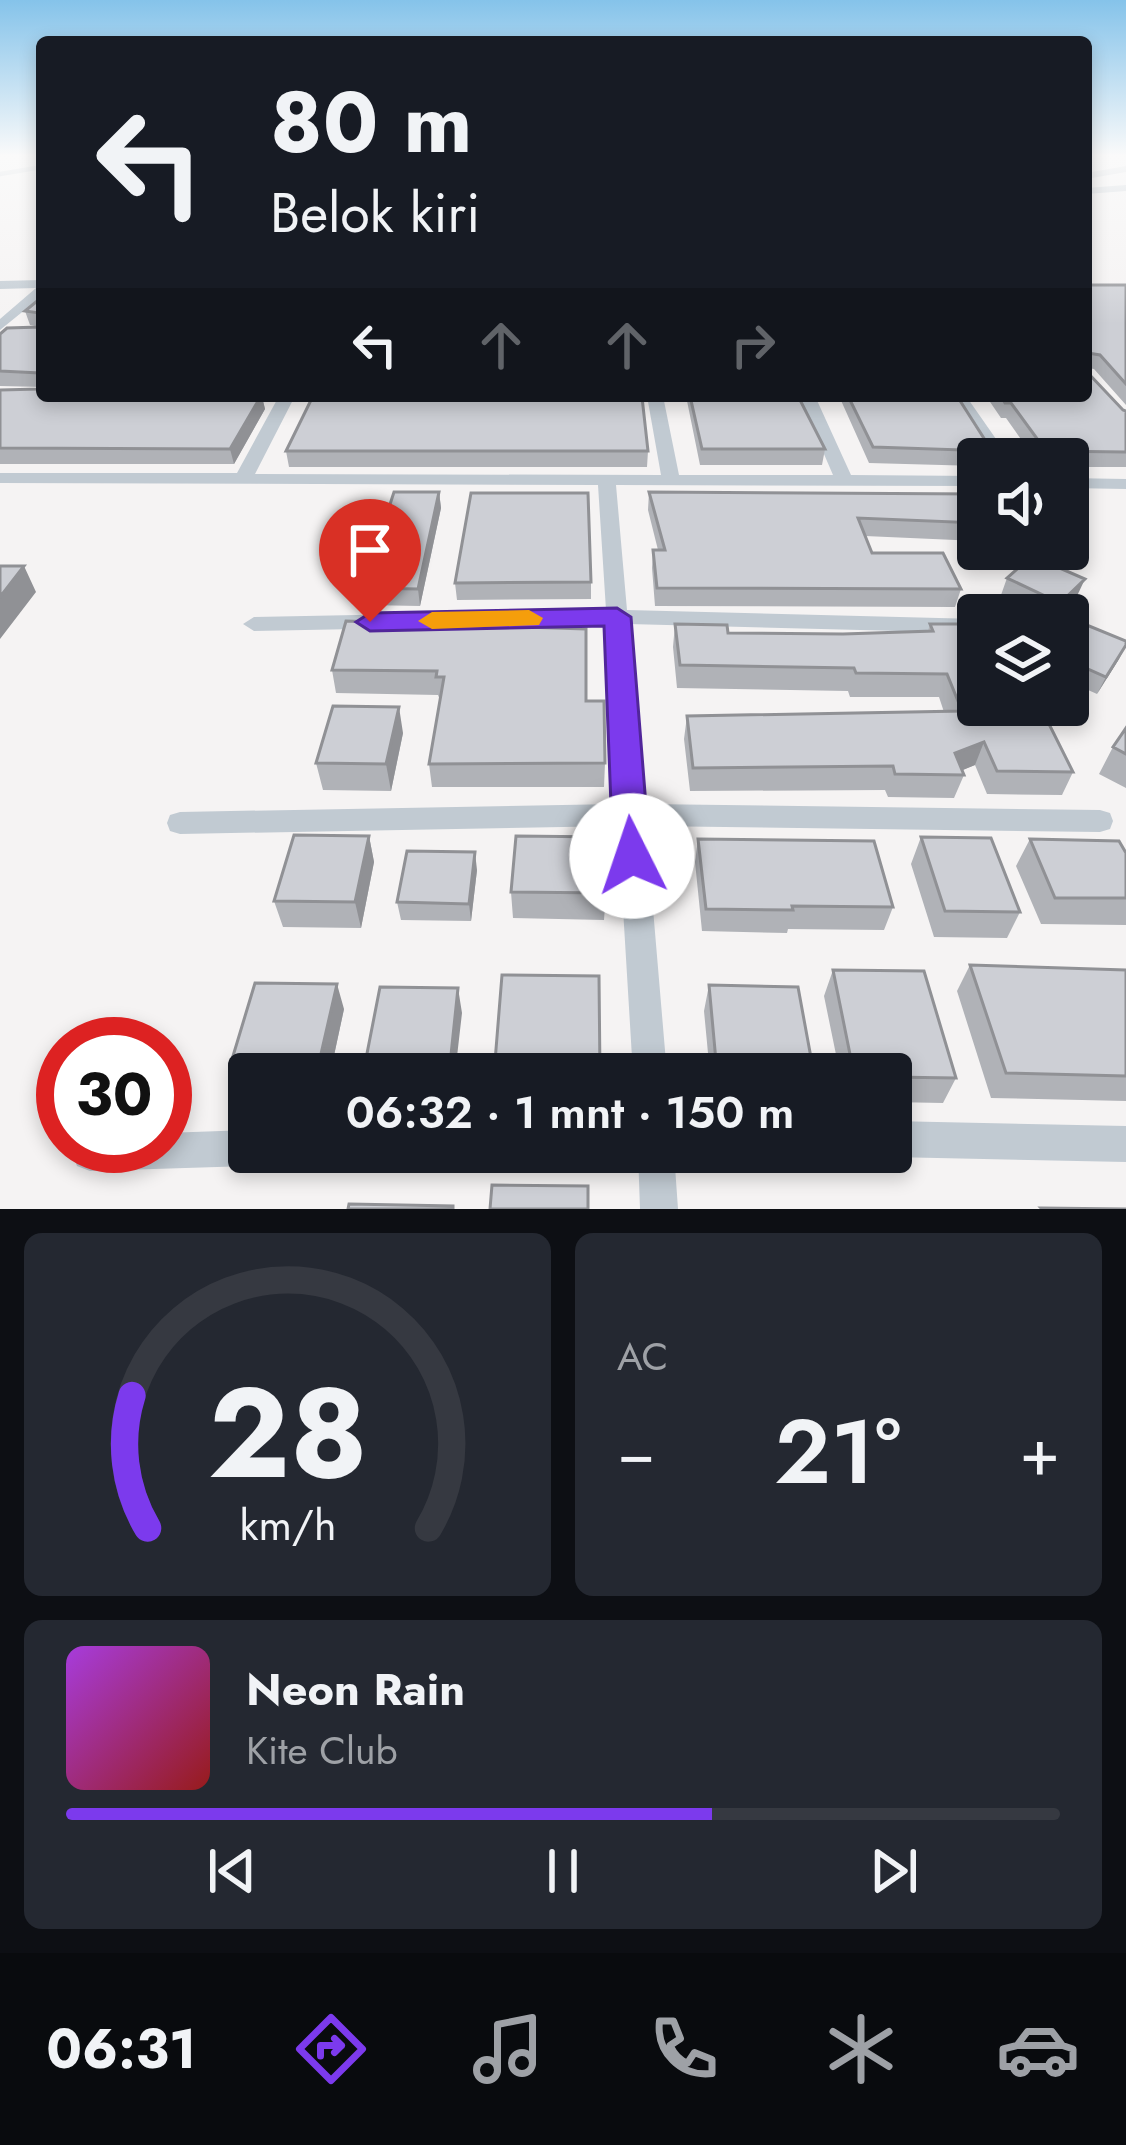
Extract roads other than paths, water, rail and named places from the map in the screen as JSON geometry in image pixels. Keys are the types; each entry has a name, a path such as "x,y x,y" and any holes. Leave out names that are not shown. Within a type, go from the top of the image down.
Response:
{"street":[{"path":"0,285 36,286"},
{"path":"0,329 36,292"},
{"path":"0,329 21,333"},
{"path":"243,479 284,402"},
{"path":"656,402 671,479"},
{"path":"810,402 844,480"},
{"path":"962,402 987,438"},
{"path":"0,478 957,482"},
{"path":"608,481 648,1053"},
{"path":"1089,483 1126,484"},
{"path":"254,624 617,617 957,625"},
{"path":"180,823 628,815 1100,821"},
{"path":"912,1139 1126,1144"},
{"path":"192,1150 228,1149"},
{"path":"657,1173 659,1209"}]}
